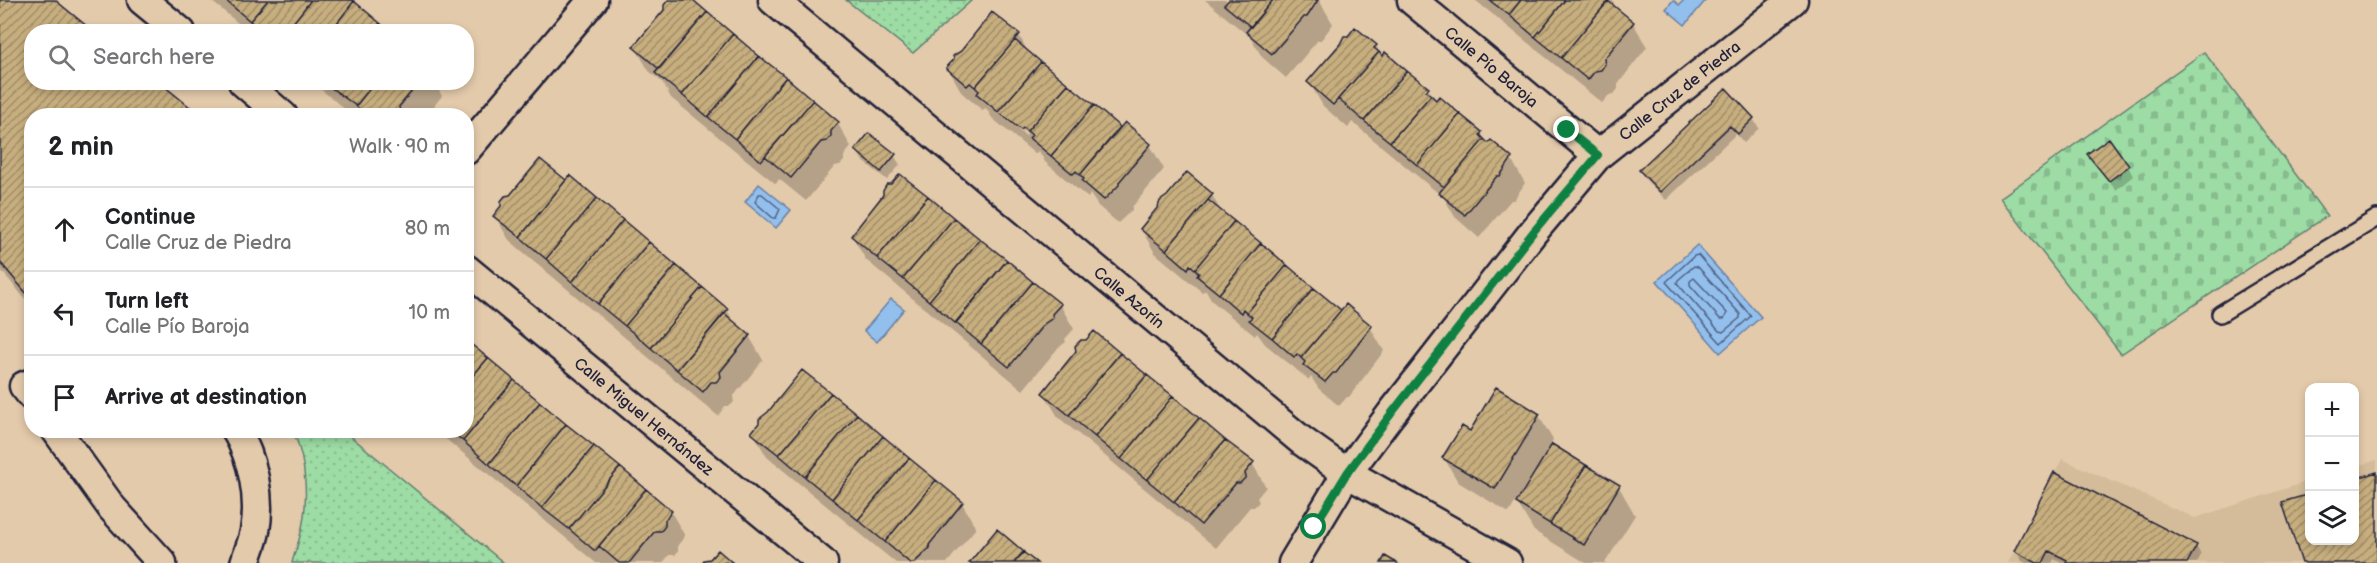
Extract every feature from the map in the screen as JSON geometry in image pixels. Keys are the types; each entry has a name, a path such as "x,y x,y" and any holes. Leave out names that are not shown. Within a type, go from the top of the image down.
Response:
{"street":[{"path":"142,0 171,24"},
{"path":"474,141 593,0"},
{"name":"Calle Azorín","path":"773,0 1302,441 1347,473 1507,563"},
{"name":"Calle Pío Baroja","path":"1412,0 1598,155"},
{"name":"Calle Cruz de Piedra","path":"1293,563 1347,473 1391,414 1534,231 1598,155 1793,0"},
{"path":"252,90 274,108"},
{"name":"Calle Miguel Hernández","path":"474,276 823,563"},
{"path":"62,438 112,508 162,563"},
{"path":"240,438 254,474 255,493 255,531 244,563"}],"lane":[{"path":"2220,315 2377,218"}],"shaded area":[{"path":"2062,459 2195,518 2305,482 2305,545 2359,545 2359,466 2377,460 2377,563 2008,563"}],"green space":[{"path":"846,0 972,0 913,53"},
{"path":"2204,52 2327,216 2121,354 2000,198"},
{"path":"296,438 353,438 504,563 292,563 305,510 304,469"}],"water":[{"path":"1673,0 1679,5 1684,0 1706,0 1685,25 1666,9"},
{"path":"759,184 791,210 776,228 745,202"},
{"path":"1697,245 1761,317 1720,353 1657,281"},
{"path":"891,299 904,309 877,342 864,331"}],"building":[{"path":"0,0 55,0 84,24 24,24 24,90 169,90 191,108 24,108 24,290 0,262"},
{"path":"225,0 268,0 250,21"},
{"path":"268,0 311,0 292,24 254,24 250,21"},
{"path":"311,0 354,1 336,24 292,24"},
{"path":"668,0 693,0 707,12 659,69 633,47 664,10 664,5"},
{"path":"1229,0 1273,0 1251,27 1224,5"},
{"path":"1273,0 1318,0 1307,17 1304,17 1272,54 1246,32"},
{"path":"1489,0 1521,0 1509,15"},
{"path":"1521,0 1565,0 1535,37 1509,15"},
{"path":"1565,0 1609,0 1561,58 1535,37"},
{"path":"354,1 380,23 379,24 336,24"},
{"path":"1608,1 1634,22 1604,59 1605,64 1601,70 1595,71 1588,80 1561,58"},
{"path":"707,12 733,34 682,95 655,73"},
{"path":"992,12 1020,34 975,87 970,83 967,86 946,68 954,59 953,56 961,51"},
{"path":"1355,27 1377,45 1374,48 1379,52 1333,105 1307,82 1340,44 1344,36 1348,36"},
{"path":"733,34 759,56 708,117 682,95"},
{"path":"1015,40 1041,62 998,112 977,94 979,91 975,87"},
{"path":"1379,52 1383,56 1385,52 1407,71 1364,121 1338,99"},
{"path":"759,56 786,77 735,139 708,117"},
{"path":"1041,62 1068,84 1027,131 1023,128 1021,130 998,112"},
{"path":"1407,71 1429,88 1426,91 1431,95 1390,142 1364,121"},
{"path":"786,77 813,100 761,161 735,139"},
{"path":"1068,84 1094,105 1051,156 1029,138 1032,135 1027,131"},
{"path":"1726,88 1754,118 1738,134 1730,126 1660,192 1639,170"},
{"path":"334,90 369,90 356,106"},
{"path":"369,90 413,90 399,108 358,108 356,106"},
{"path":"1431,95 1436,100 1439,96 1460,114 1417,165 1390,142"},
{"path":"813,100 839,122 831,131 831,136 827,141 821,142 791,178 765,156"},
{"path":"1094,105 1120,127 1080,175 1076,171 1073,174 1051,156"},
{"path":"1460,114 1482,132 1480,135 1484,139 1444,187 1417,165"},
{"path":"1125,122 1151,144 1119,182 1119,185 1104,200 1082,181 1084,179 1080,175"},
{"path":"869,133 896,154 881,172 855,150"},
{"path":"2109,138 2129,166 2109,181 2087,154"},
{"path":"1484,139 1488,143 1491,140 1512,158 1500,176 1497,176 1465,215 1439,193"},
{"path":"540,159 566,180 520,237 493,216 505,196 510,195"},
{"path":"1187,172 1213,194 1166,250 1140,229 1158,207 1160,201"},
{"path":"900,174 928,196 877,258 851,236 883,195 887,184 891,184"},
{"path":"570,175 597,198 546,259 520,237"},
{"path":"928,196 954,218 903,279 877,258"},
{"path":"597,198 623,220 572,282 546,259"},
{"path":"1208,200 1234,221 1195,269 1190,265 1188,269 1166,250"},
{"path":"954,218 980,239 929,301 903,279"},
{"path":"623,220 649,242 598,304 572,282"},
{"path":"1234,221 1261,243 1219,294 1197,276 1199,273 1195,269"},
{"path":"980,239 1007,260 955,323 929,301"},
{"path":"649,242 676,265 625,326 598,304"},
{"path":"1261,243 1287,265 1247,313 1243,309 1241,313 1219,294"},
{"path":"1007,260 1033,282 981,344 956,323"},
{"path":"676,265 702,287 651,348 625,326"},
{"path":"1287,265 1314,288 1272,338 1249,320 1252,317 1247,313"},
{"path":"1033,282 1061,304 1052,314 1053,318 1044,324 1009,367 981,344"},
{"path":"702,287 728,309 677,370 651,348"},
{"path":"1314,288 1341,310 1301,358 1297,354 1294,357 1272,338"},
{"path":"1346,304 1372,326 1336,373 1333,373 1325,382 1303,365 1305,362 1301,358"},
{"path":"724,313 750,335 720,372 721,377 716,382 711,382 703,392 677,370"},
{"path":"1094,331 1120,353 1069,415 1042,393 1076,351 1075,346 1081,340 1086,340"},
{"path":"474,347 488,358 474,375"},
{"path":"1120,353 1147,375 1095,437 1069,415"},
{"path":"488,358 514,380 474,428 474,375"},
{"path":"802,370 831,393 779,455 751,433 759,423 759,419 768,412"},
{"path":"1147,375 1173,396 1121,459 1095,437"},
{"path":"514,380 540,402 489,464 463,441 466,438 474,438 474,428"},
{"path":"1496,387 1540,414 1495,489 1442,458 1462,426 1470,431"},
{"path":"831,393 857,414 805,477 779,455"},
{"path":"1173,396 1199,418 1147,480 1121,459"},
{"path":"540,402 566,424 516,486 489,464"},
{"path":"857,414 883,436 832,499 805,477"},
{"path":"1199,418 1225,440 1174,502 1147,480"},
{"path":"566,424 594,446 542,508 516,486"},
{"path":"883,436 909,458 858,520 832,499"},
{"path":"1225,440 1254,462 1245,473 1246,477 1240,483 1236,483 1201,525 1174,502"},
{"path":"1552,444 1586,465 1550,524 1516,503"},
{"path":"594,446 620,467 569,529 542,508"},
{"path":"909,458 936,480 885,542 858,520"},
{"path":"1586,465 1620,485 1584,545 1550,524"},
{"path":"620,467 646,489 595,551 569,529"},
{"path":"2054,472 2197,545 2187,563 2066,563 2067,560 2049,551 2043,563 2037,563 2014,551"},
{"path":"2377,472 2377,563 2302,563 2282,502 2305,495 2305,545 2359,545 2359,477"},
{"path":"936,480 963,502 929,545 930,548 914,563 910,563 885,542"},
{"path":"646,489 672,511 661,531 655,531 629,563 619,563 599,546"},
{"path":"997,529 1024,552 1014,563 969,563"},
{"path":"718,550 733,563 702,563 710,559"},
{"path":"1023,552 1037,563 1014,563"},
{"path":"1385,556 1397,563 1381,563"}],"route":[{"path":"1314,527 1347,473 1391,414 1534,231 1598,155 1567,130"}]}
